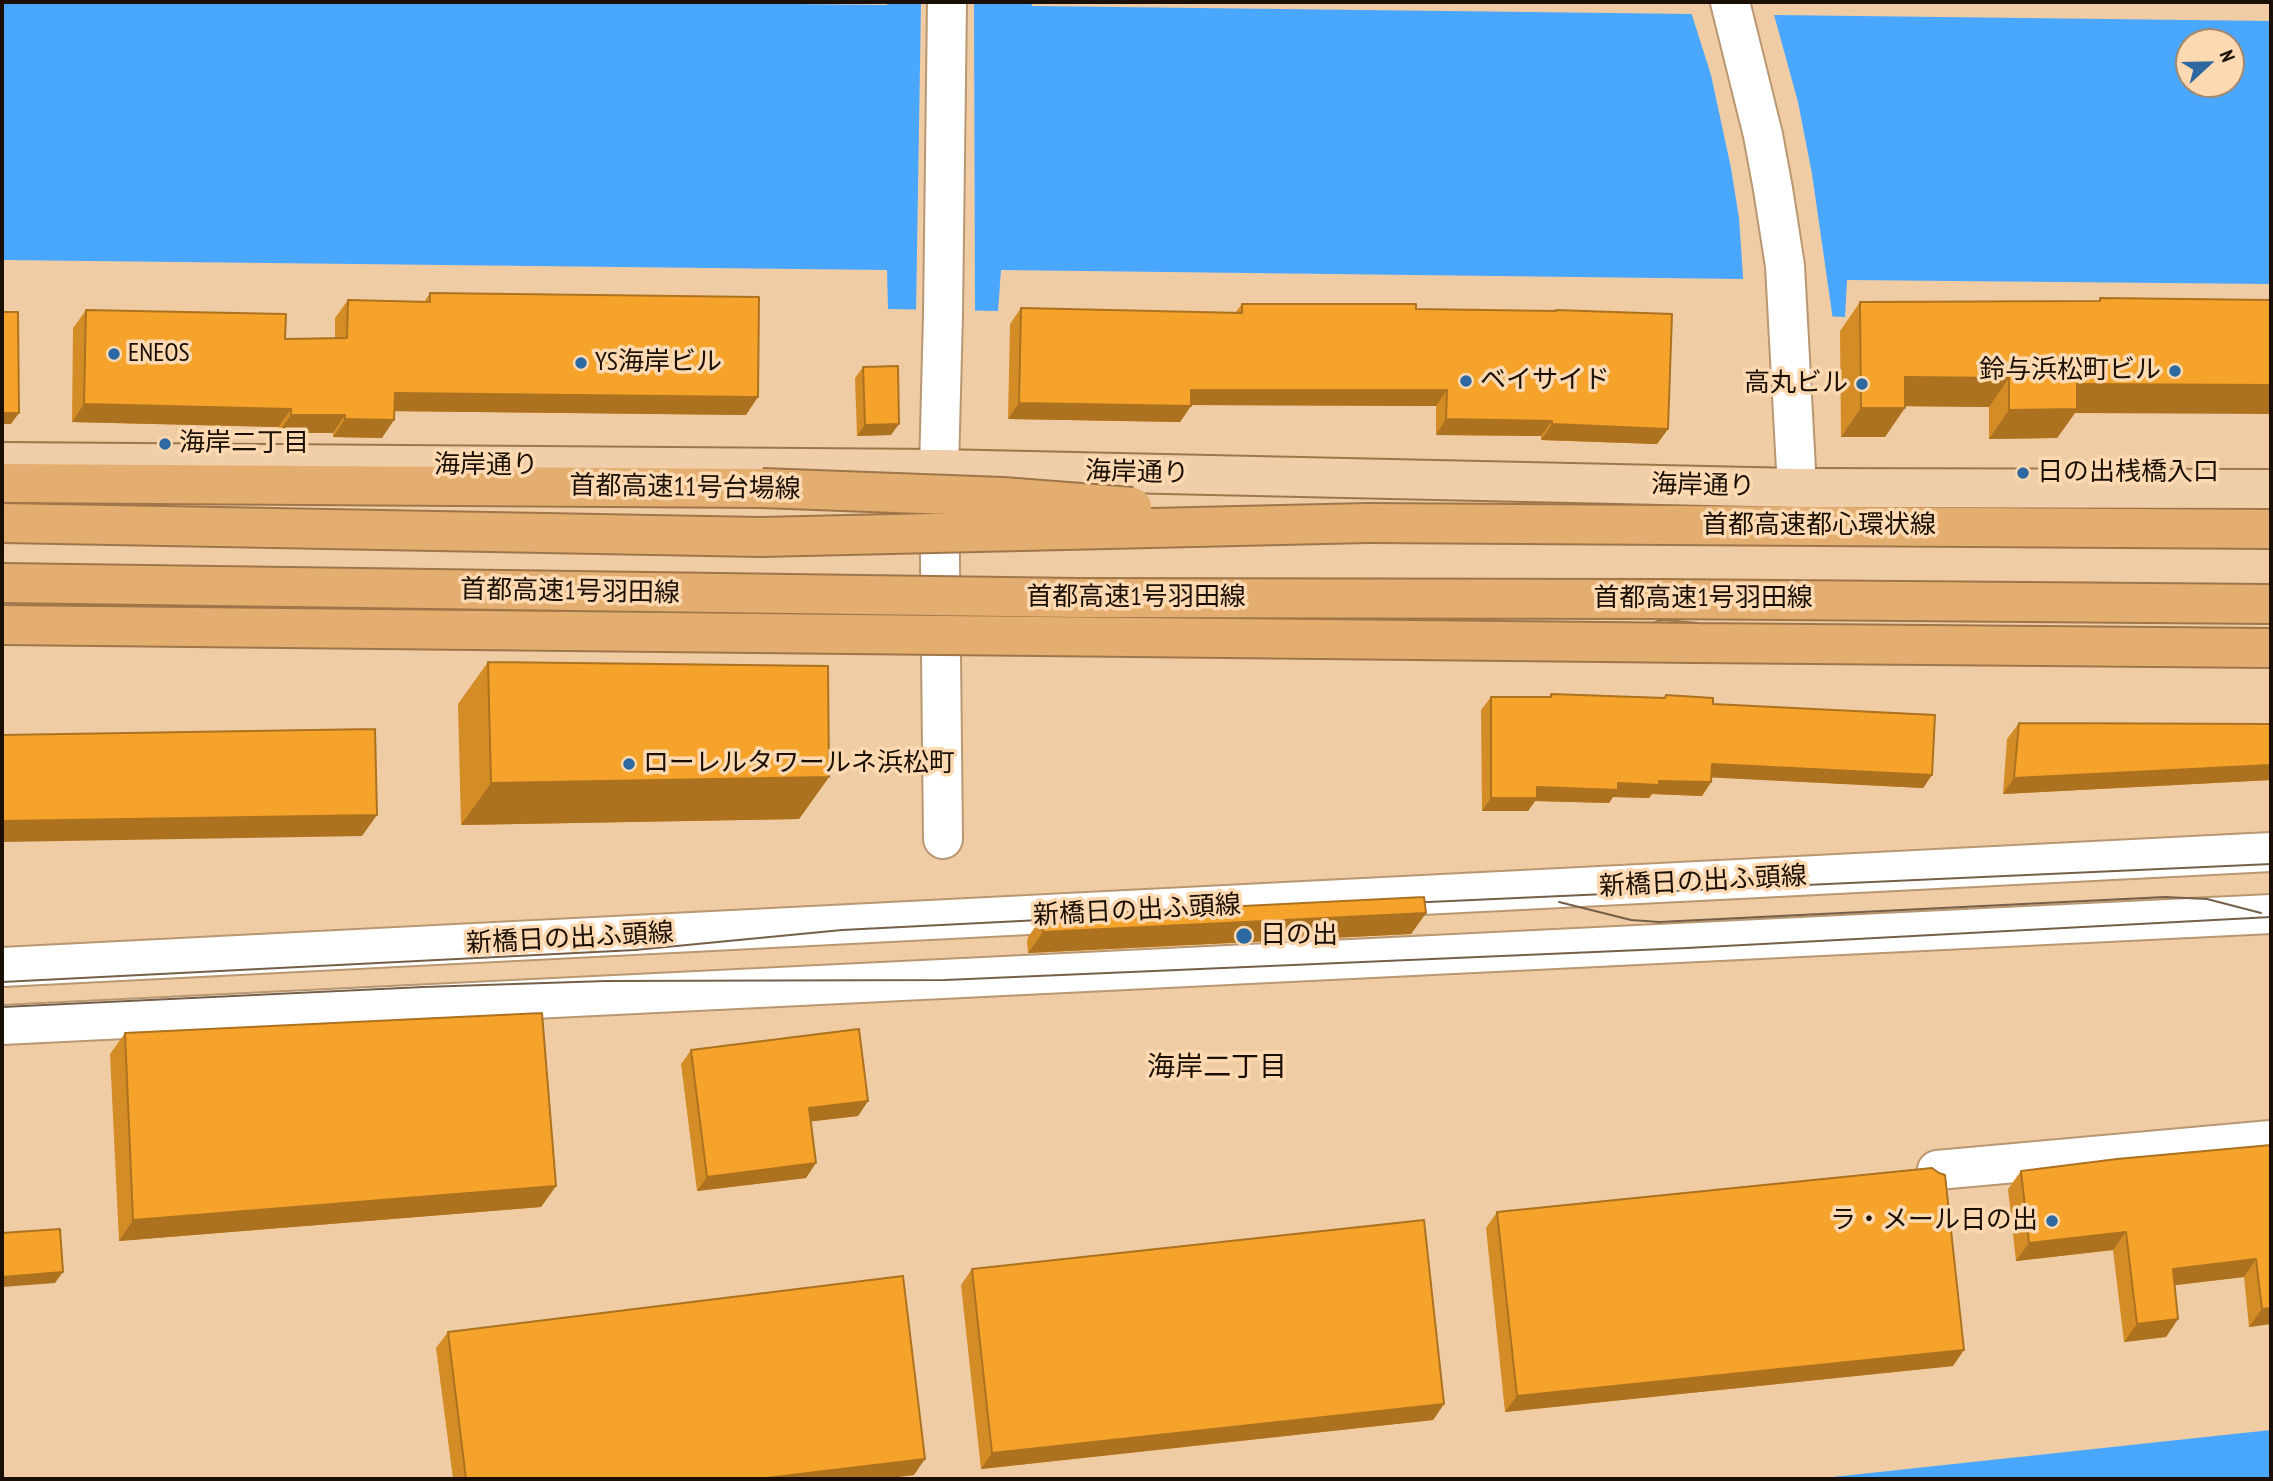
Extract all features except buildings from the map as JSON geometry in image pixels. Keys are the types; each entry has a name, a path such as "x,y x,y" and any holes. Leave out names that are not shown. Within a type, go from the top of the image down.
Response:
{"highway":[{"name":"首都高速11号台場線","path":"2,483 762,488 1003,498 1368,523"},
{"path":"2,523 761,537 1368,523"},
{"name":"首都高速都心環状線","path":"1368,523 2271,529"},
{"name":"首都高速1号羽田線","path":"2,583 1078,598 2271,604"},
{"path":"2,622 594,592"},
{"path":"1078,598 1696,643"},
{"path":"2,622 1696,643"},
{"name":"首都高速1号羽田線","path":"1696,643 2271,648"}],"main road":[{"path":"943,839 939,469 947,2"},
{"path":"1731,6 1763,135 1785,266 1797,488"},
{"name":"海岸通り","path":"2,462 939,469 1797,488 2271,489"},
{"path":"2,637 2271,666"},
{"name":"新橋日の出ふ頭線","path":"2,967 2271,852"},
{"path":"2,1025 2271,914"},
{"path":"1937,1170 2271,1140"}],"water":[{"path":"2,2 887,5 888,2 1031,2 1032,6 2271,21 2271,284 1847,280 1845,317 1743,313 1743,279 1001,270 998,311 888,309 887,270 2,260"},
{"path":"2271,1430 2271,1479 1814,1479"}],"pier":[{"path":"921,2 974,2 975,314 916,313"},
{"path":"1773,11 1798,102 1812,174 1833,320 1763,317 1743,313 1739,218 1731,168 1711,75 1691,12"}],"tram line":[{"path":"1406,903 2271,864"},
{"path":"1559,902 1631,920 1659,922 2165,897 2207,899 2261,913"},
{"path":"2,1007 606,981 945,980 1687,948 2271,917"},
{"path":"2,982 635,950 842,930 1060,919"}],"place":[{"name":"ENEOS","path":"114,354"},
{"name":"YS海岸ビル","path":"581,363"},
{"name":"鈴与浜松町ビル","path":"2175,371"},
{"name":"ベイサイド","path":"1466,381"},
{"name":"高丸ビル","path":"1862,384"},
{"name":"海岸二丁目","path":"165,444"},
{"name":"日の出桟橋入口","path":"2023,473"},
{"name":"ローレルタワールネ浜松町","path":"629,764"},
{"name":"日の出","path":"1244,936"},
{"name":"ラ・メール日の出","path":"2052,1221"}],"district":[{"name":"海岸二丁目","path":"1217,1068"}]}
